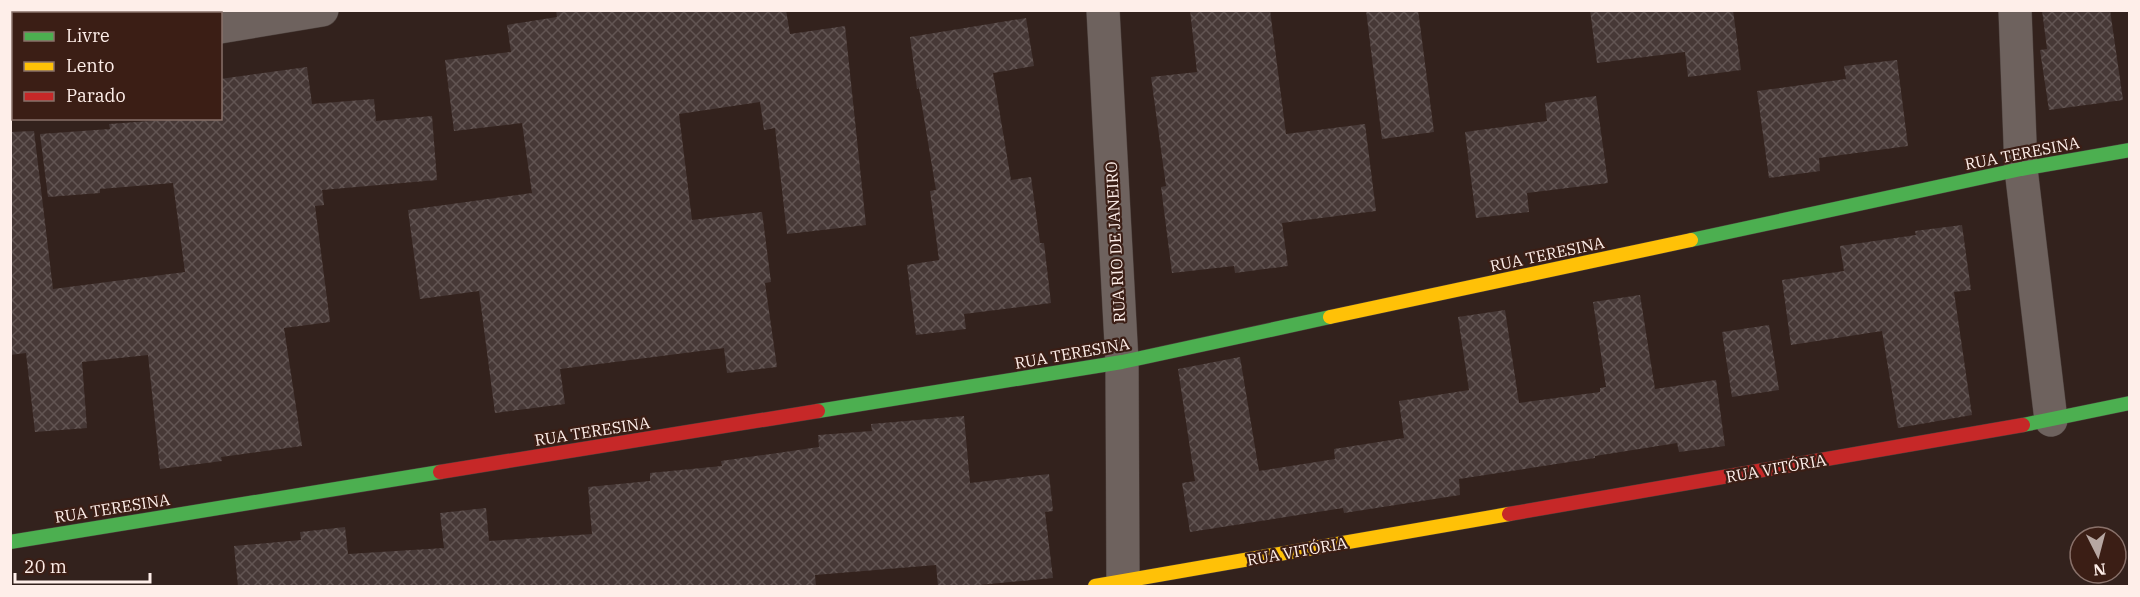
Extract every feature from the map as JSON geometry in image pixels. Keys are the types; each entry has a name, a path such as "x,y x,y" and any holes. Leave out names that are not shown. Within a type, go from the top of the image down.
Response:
{"street":[{"path":"222,27 322,10"},
{"name":"RUA RIO DE JANEIRO","path":"1103,10 1122,362 1109,584"},
{"path":"2015,10 2020,169 2051,420"},
{"name":"RUA TERESINA","path":"10,542 1122,362 2020,169 2130,150"},
{"name":"RUA VITÓRIA","path":"1109,584 2051,420 2130,403"}],"building":[{"path":"556,10 786,10 790,34 845,26 866,225 787,234 775,128 764,130 760,102 679,114 692,220 762,212 771,282 765,283 777,367 727,373 724,348 560,369 565,404 495,413 479,291 420,299 408,210 532,193 522,123 454,131 445,60 511,52 507,25 557,17"},
{"path":"1190,10 1270,10 1286,134 1365,124 1376,211 1282,223 1288,266 1235,273 1234,266 1172,273 1161,187 1166,186 1151,77 1197,72"},
{"path":"1366,10 1418,10 1434,132 1382,139"},
{"path":"1590,10 1733,10 1741,70 1688,77 1685,52 1597,63"},
{"path":"2042,10 2110,10 2123,100 2049,110 2040,50 2047,49"},
{"path":"1026,18 1034,66 993,73 1011,180 1031,177 1040,243 1044,243 1051,303 964,314 966,329 916,335 907,265 939,260 930,191 936,190 919,88 917,89 910,37"},
{"path":"1897,60 1908,146 1819,158 1820,171 1769,178 1757,91 1846,79 1844,66"},
{"path":"307,67 312,104 374,99 376,121 432,116 437,180 322,190 324,205 315,206 330,322 284,328 302,446 221,457 222,461 160,469 148,355 82,362 87,428 35,432 26,353 10,355 10,132 34,131 53,289 185,272 173,183 100,189 100,193 48,197 40,134 110,129 109,124 165,120 222,120 222,79"},
{"path":"1596,96 1608,183 1527,193 1529,212 1476,218 1465,132 1547,121 1545,103"},
{"path":"1962,225 1971,290 1954,292 1972,415 1898,428 1882,331 1791,345 1782,280 1844,271 1840,246 1916,235 1915,231"},
{"path":"1640,295 1655,389 1716,380 1725,446 1679,452 1677,443 1595,456 1595,458 1459,479 1460,495 1344,513 1343,508 1190,532 1182,483 1195,481 1178,369 1240,357 1259,471 1335,459 1334,449 1404,438 1399,401 1469,390 1458,317 1505,310 1519,403 1600,392 1600,388 1606,387 1593,302"},
{"path":"1769,325 1779,390 1732,397 1722,332"},
{"path":"964,416 970,483 1049,474 1053,511 1045,512 1053,578 968,586 938,586 936,565 815,575 816,586 238,586 234,546 301,540 300,532 345,527 348,554 444,548 440,513 486,508 489,541 592,534 588,487 650,481 650,473 722,466 721,461 819,447 818,435 872,431 871,424"}],"traffic: fast":[{"path":"1691,240 2021,169 2130,150"},
{"path":"818,411 1122,362 1330,317"},
{"path":"2023,425 2130,403"},
{"path":"10,542 440,472"}],"traffic: slow":[{"path":"1330,317 1691,240"},
{"path":"1095,586 1509,514"}],"traffic: jam":[{"path":"440,472 818,411"},
{"path":"1509,514 2023,425"}]}
